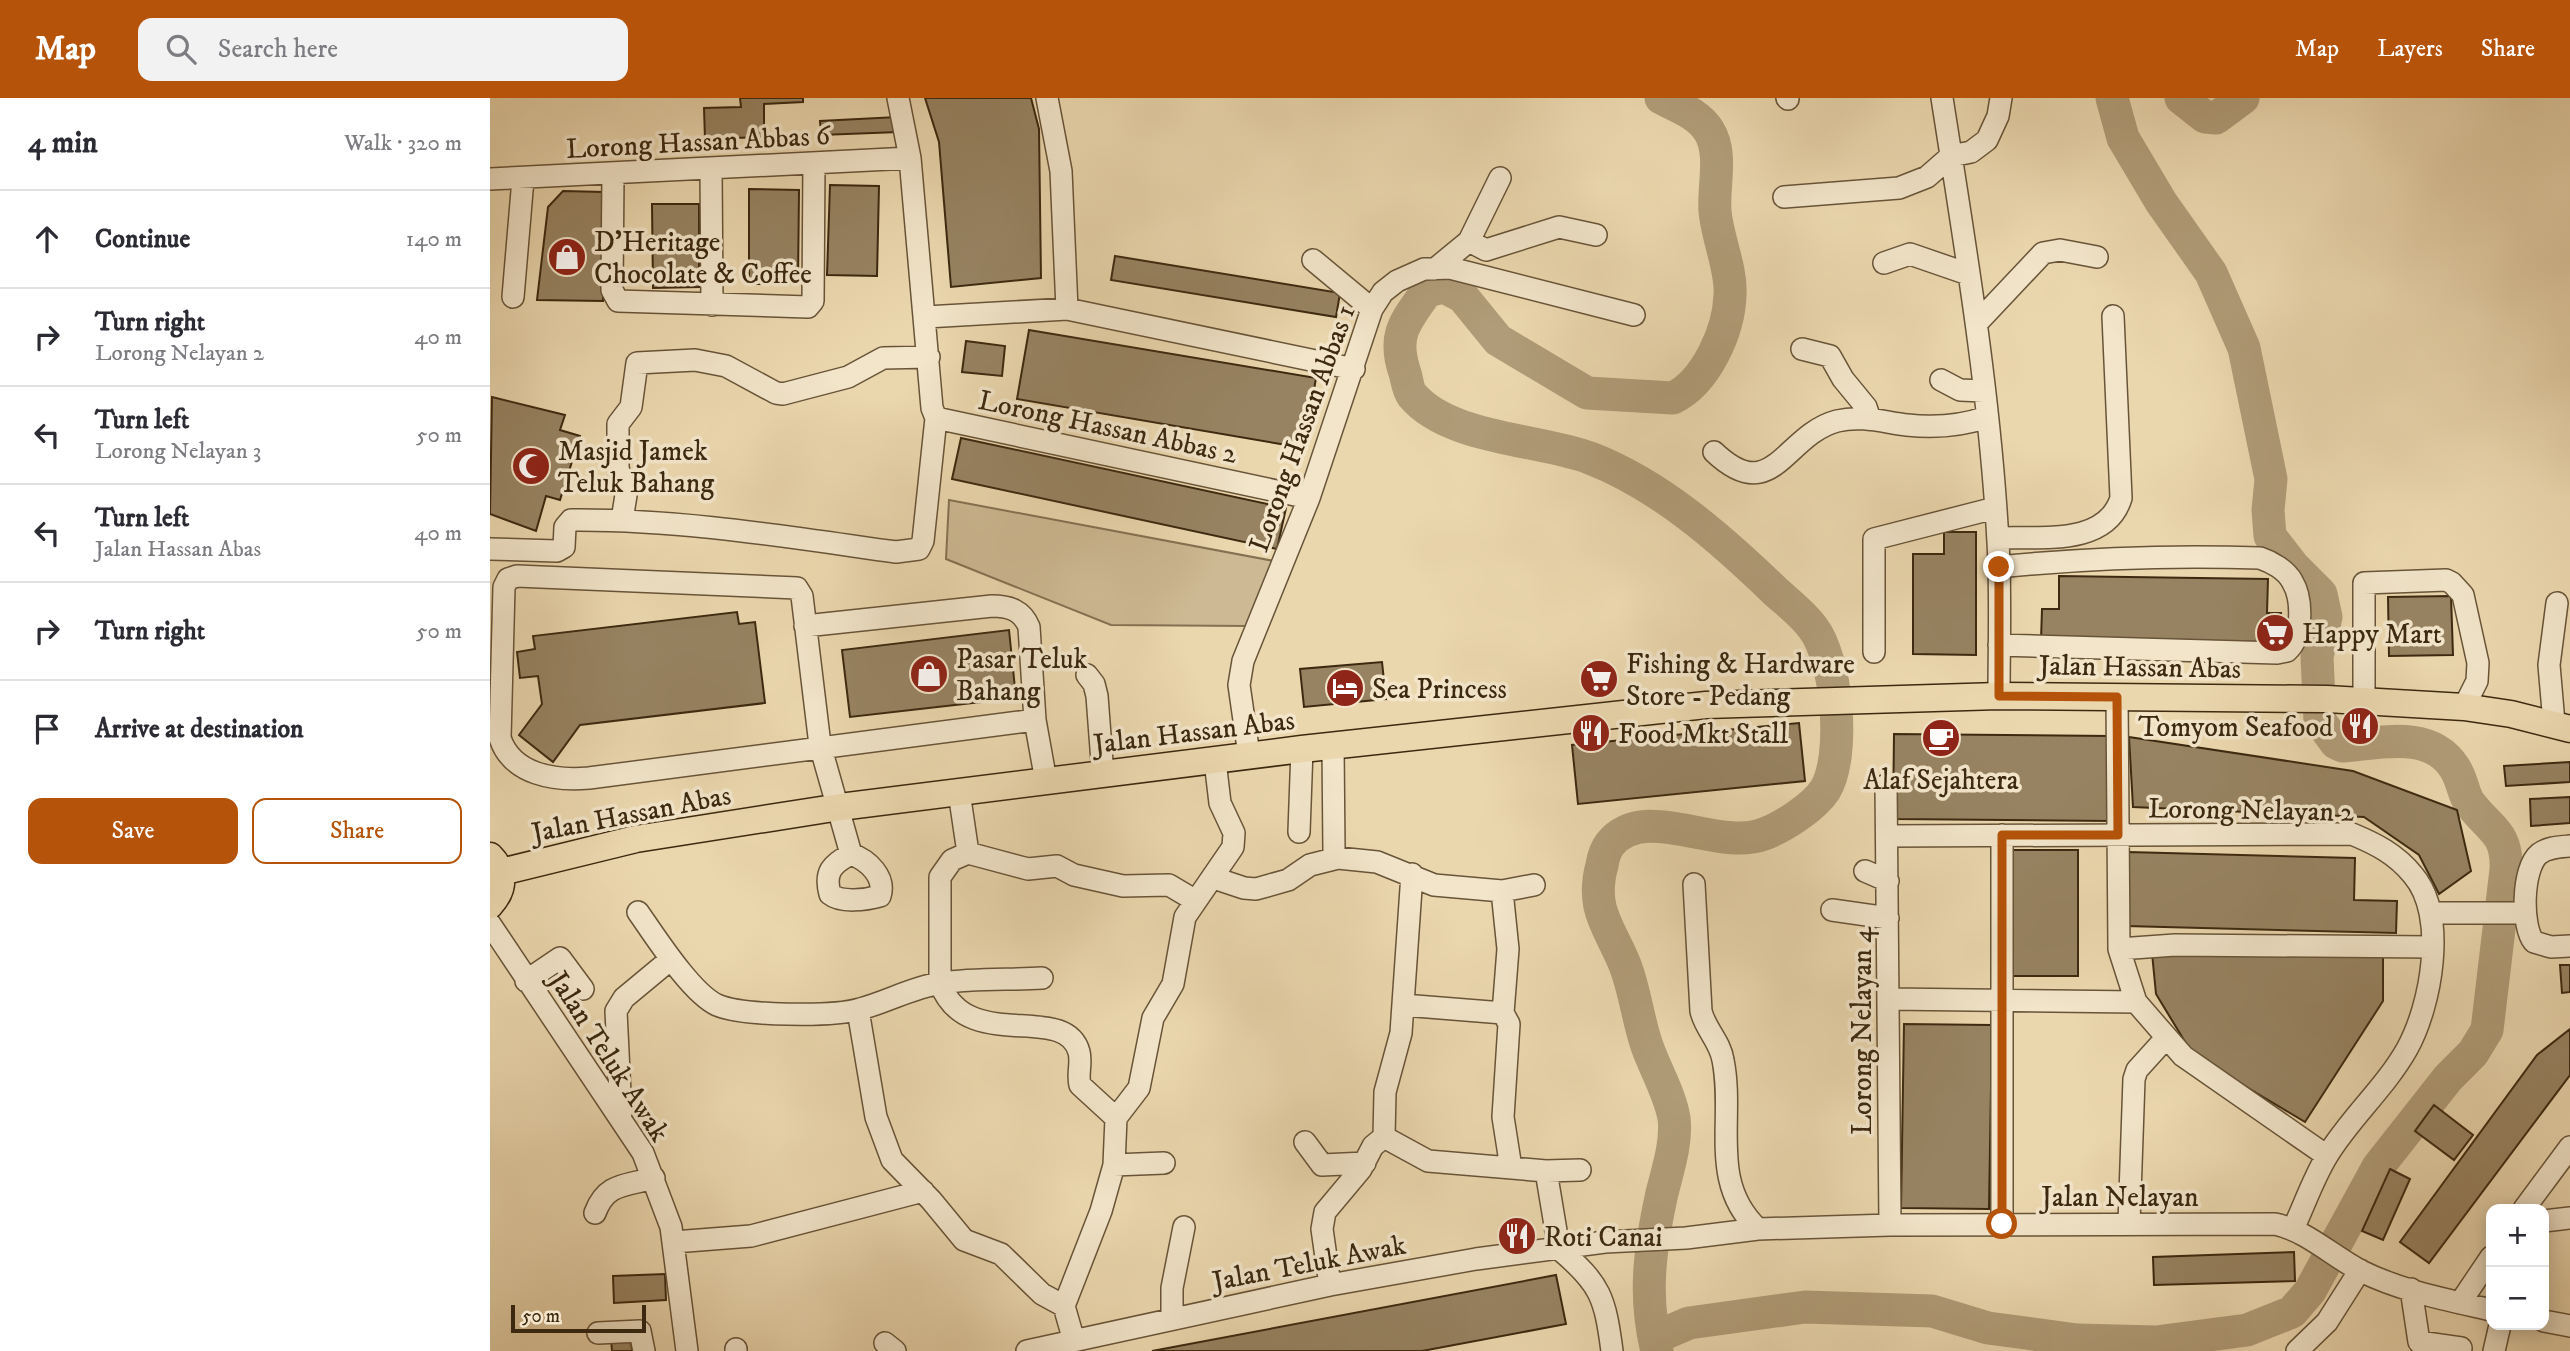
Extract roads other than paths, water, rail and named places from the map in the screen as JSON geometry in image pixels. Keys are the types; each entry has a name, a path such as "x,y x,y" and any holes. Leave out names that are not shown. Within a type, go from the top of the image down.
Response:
{"main road":[{"name":"Jalan Hassan Abas","path":"496,864 840,807 1249,755 1706,705 1819,699 1999,696 2314,699 2464,707 2562,726"},
{"path":"490,905 500,890 496,864"}],"street":[{"path":"490,549 560,551 564,547 566,524 571,520 622,520 692,524 896,552 915,551 923,541 936,418 932,408 910,158 898,98"},
{"path":"1047,98 1061,171 1067,309"},
{"path":"1942,98 1977,323 1987,417 1998,538 1999,696"},
{"path":"1784,197 1899,188 1927,177 1951,156 1971,152 1987,140 1998,116 2001,98"},
{"name":"Lorong Hassan Abbas 6","path":"490,178 523,179 910,158"},
{"path":"613,174 612,290 618,301 808,307 812,304 814,163"},
{"path":"711,168 712,305"},
{"path":"1435,269 1469,241 1500,178"},
{"path":"513,297 523,179"},
{"path":"1469,241 1486,250 1559,227 1595,235"},
{"path":"1977,323 2043,253 2060,250 2098,257"},
{"path":"1884,263 1910,254 1968,274"},
{"path":"1314,260 1372,310"},
{"name":"Lorong Hassan Abbas 1","path":"1249,755 1239,685 1243,661 1310,498 1372,310 1383,292 1414,273 1450,268 1634,315"},
{"path":"926,317 1067,309 1354,369"},
{"path":"1998,538 2083,533 2109,521 2117,511 2121,499 2113,316"},
{"path":"1802,349 1830,356 1843,379 1866,407 1870,419"},
{"path":"622,520 626,495 618,468 618,424 631,407 637,363 695,360 726,366 776,393 783,394 848,377 883,358 929,357"},
{"path":"1941,380 1960,390 1984,391"},
{"path":"1714,452 1737,470 1761,472 1775,467 1798,442 1827,424 1870,419 1941,426 1987,417"},
{"name":"Lorong Hassan Abbas 2","path":"936,418 1310,498"},
{"path":"1874,652 1874,539 1995,508"},
{"path":"1999,567 2083,558 2173,555 2260,558 2271,562 2292,580 2298,610 2295,640 2287,651 2277,653 1999,645"},
{"path":"851,854 840,807 820,745 802,596 792,586 511,577 504,587 500,738 504,750 533,772 551,779 567,780 820,745 1035,719"},
{"path":"2364,701 2364,583 2446,580 2463,595 2478,663 2477,681 2464,707"},
{"path":"2557,603 2549,665 2562,726"},
{"path":"805,626 1005,606 1025,617 1029,627 1035,719 1046,781"},
{"path":"1087,675 1094,684 1097,696 1103,775"},
{"path":"2117,697 2119,949 2136,1002 2166,1038 2205,1073 2327,1156"},
{"path":"1333,746 1334,852 1338,858"},
{"path":"1299,832 1302,749"},
{"path":"1074,1341 1064,1306 1101,1211 1114,1165 1115,1118 1139,1088 1153,1018 1173,984 1185,917 1233,847 1232,826 1220,803 1215,761"},
{"name":"Lorong Nelayan 4","path":"1886,785 1889,1225"},
{"path":"959,792 968,853"},
{"name":"Lorong Nelayan 2","path":"1888,836 2352,834 2388,849 2416,877 2430,913 2430,983 2421,1022 2387,1081 2327,1156 2302,1234"},
{"path":"2002,835 2002,1224"},
{"path":"2508,913 2535,858 2549,848 2570,846"},
{"path":"1115,1118 1080,1085 1080,1053 1065,1035 1044,1028 974,1020 955,1008 940,983 940,877 953,860 968,853 1028,869 1056,866 1074,875 1123,886 1169,885 1196,901"},
{"path":"1214,878 1256,889 1288,880 1310,864 1338,858 1377,862 1434,885 1502,891 1534,885"},
{"path":"1865,871 1888,881"},
{"path":"1330,1285 1323,1220 1325,1212 1365,1163 1373,1146 1384,1137 1385,1092 1401,1033 1397,992 1412,874"},
{"path":"1694,884 1701,1011 1705,1025 1719,1045 1725,1071 1727,1174 1732,1196 1743,1215 1758,1229"},
{"path":"1502,891 1508,949 1503,1013 1509,1024 1503,1117 1511,1168"},
{"path":"1832,909 1888,918"},
{"path":"638,912 671,959 705,995 715,1004 730,1009 815,1013 858,1010 940,983 1042,978"},
{"path":"2430,913 2508,913 2534,942 2551,947 2570,946"},
{"name":"Jalan Teluk Awak","path":"490,924 526,981 622,1118 654,1178 674,1242 687,1351"},
{"path":"2119,949 2175,945 2432,947"},
{"path":"526,981 560,958 583,989"},
{"path":"622,1118 616,1011 624,998 671,959"},
{"path":"1397,992 1503,1013"},
{"path":"1889,999 2136,1002"},
{"path":"858,1010 880,1135 892,1160 923,1191 964,1240 1001,1254 1042,1294 1064,1306"},
{"path":"2129,1223 2134,1079 2137,1070 2166,1038"},
{"path":"1384,1137 1428,1161 1546,1171 1580,1170"},
{"path":"1305,1142 1322,1165 1365,1163"},
{"path":"2529,1204 2570,1147"},
{"path":"1114,1165 1164,1163"},
{"path":"1546,1171 1559,1249 1586,1271 1596,1286 1607,1315 1612,1351"},
{"path":"594,1213 601,1197 608,1191 654,1178"},
{"path":"674,1242 751,1236 923,1191"},
{"path":"2549,1220 2570,1218"},
{"name":"Jalan Nelayan","path":"1605,1242 1686,1238 1758,1229 1889,1225 2275,1224 2302,1234 2353,1265 2411,1289 2486,1309"},
{"path":"1172,1319 1172,1288 1184,1227"},
{"name":"Jalan Teluk Awak","path":"1031,1350 1330,1285 1476,1259 1605,1242"},
{"path":"2460,1303 2486,1264"},
{"path":"2297,1351 2328,1322 2353,1265"},
{"path":"2411,1289 2419,1342 2461,1348"},
{"path":"2549,1322 2570,1326"},
{"path":"2494,1351 2499,1330"},
{"path":"598,1333 640,1331 644,1351"}],"waterway":[{"path":"1657,1351 1650,1311 1651,1253 1675,1127 1666,1091 1647,1046 1625,965 1600,906 1598,894 1603,860 1610,844 1625,832 1642,827 1662,827 1745,838 1780,827 1814,803 1825,790 1835,755 1836,708 1828,662 1821,642 1805,618 1711,533 1665,498 1616,469 1590,458 1471,429 1428,410 1412,395 1409,388 1401,360 1400,339 1407,321 1427,291 1444,287 1463,297 1498,340 1587,393 1673,398 1696,380 1714,354 1729,309 1729,275 1715,211 1716,149 1709,131 1700,120 1661,98"},
{"path":"1654,1338 1689,1323 1805,1307 1932,1311 1988,1328 2077,1340 2156,1342 2247,1330 2292,1312 2310,1291 2378,1167 2448,1078 2473,1053 2487,1030 2506,870 2504,847 2500,838 2469,802 2457,771 2444,755 2418,743 2388,742 2343,746 2336,743 2320,721 2317,657 2326,617 2321,594 2294,567 2270,536 2268,510 2271,479 2244,348 2211,273 2161,202 2123,138 2112,98"},
{"path":"2181,98 2205,117 2216,118 2243,98"}],"place":[{"name":"D'Heritage Chocolate & Coffee","path":"567,257"},
{"name":"Masjid Jamek Teluk Bahang","path":"531,466"},
{"name":"Happy Mart","path":"2275,633"},
{"name":"Pasar Teluk Bahang","path":"929,674"},
{"name":"Fishing & Hardware Store - Pedang","path":"1599,679"},
{"name":"Sea Princess","path":"1345,688"},
{"name":"Tomyom Seafood","path":"2360,726"},
{"name":"Food Mkt Stall","path":"1591,733"},
{"name":"Alaf Sejahtera","path":"1941,738"},
{"name":"Roti Canai","path":"1517,1236"}]}
